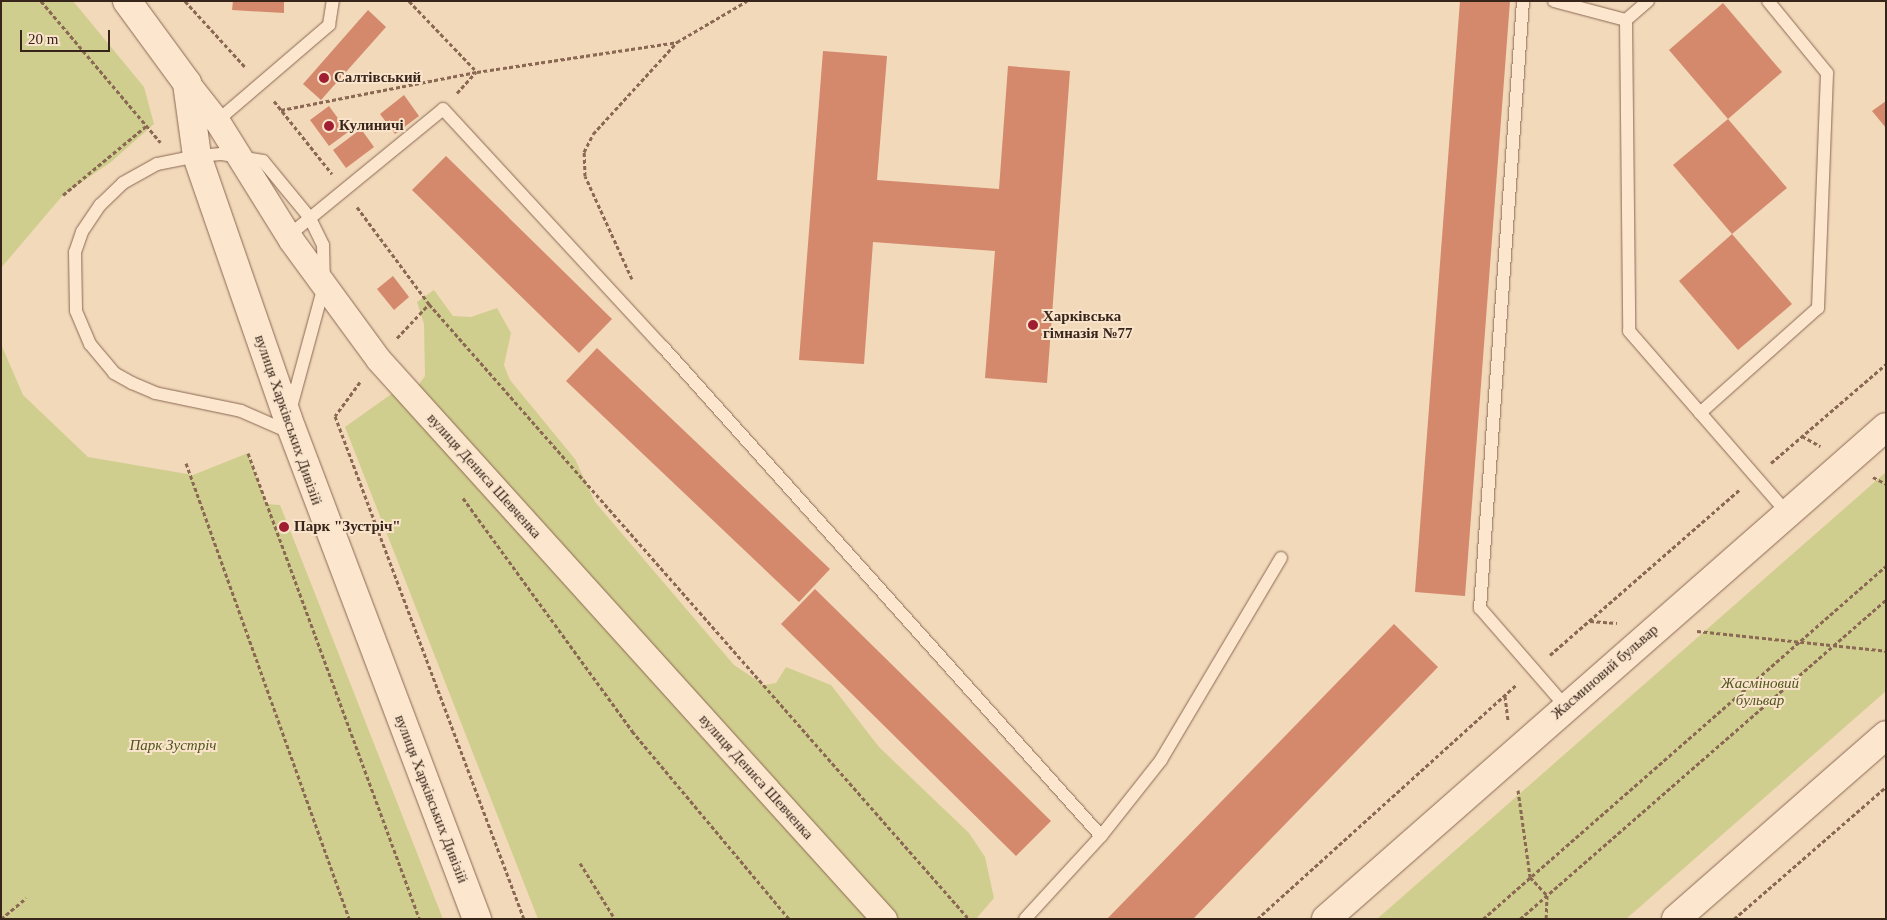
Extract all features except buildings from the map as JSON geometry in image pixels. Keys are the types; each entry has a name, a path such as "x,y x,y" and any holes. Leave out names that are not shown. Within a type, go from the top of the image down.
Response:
{"street":[{"name":"вулиця Дениса Шевченка","path":"127,1 217,121 288,236 378,358 884,919"},
{"name":"вулиця Харківських Дивізій","path":"187,83 197,156 290,426 477,919"},
{"name":"Жасминовий бульвар","path":"1326,919 1886,427"},
{"path":"1676,919 1886,735"}],"lane":[{"path":"217,121 329,25 333,1"},
{"path":"1523,1 1480,608 1566,707"},
{"path":"1554,1 1626,20"},
{"path":"1648,1 1626,20 1629,331 1787,512"},
{"path":"1700,413 1818,308 1827,73 1768,1"},
{"path":"288,236 343,189 444,109 663,347 1101,836"},
{"path":"197,156 240,157 263,161 310,218 323,245 324,286 290,426 241,411 154,393 126,380 100,359 76,311 75,252 82,232 100,206 123,182 157,164 197,156"},
{"path":"1025,919 1101,836 1161,760 1281,558"}],"path":[{"path":"41,1 146,126 63,195"},
{"path":"409,1 477,72"},
{"path":"634,284 585,176 584,152 593,134 677,42 747,1"},
{"path":"281,110 477,72 677,42"},
{"path":"444,109 477,72"},
{"path":"343,189 429,304 969,919"},
{"path":"429,304 378,358 334,416 524,919"},
{"path":"1257,919 1533,670 1886,364"},
{"path":"248,453 419,919"},
{"path":"186,462 349,919"},
{"path":"457,490 632,731 789,919"},
{"path":"1483,919 1886,566"},
{"path":"1520,919 1886,600"},
{"path":"1590,621 1886,651"},
{"path":"1505,696 1530,877 1547,895 1546,919"},
{"path":"1734,919 1886,787"},
{"path":"580,863 615,919"},
{"path":"1,919 26,898"}],"green space":[{"path":"1,1 73,1 144,87 154,124 111,162 63,195 1,268"},
{"path":"434,290 453,316 471,317 497,308 511,333 504,365 510,380 575,459 595,502 734,665 764,685 776,683 786,667 831,685 879,747 969,833 985,857 994,898 976,919 538,919 345,427 397,390 407,401 425,376 424,324 417,302"},
{"name":"Парк Зустріч","path":"1,344 23,395 88,457 193,475 248,453 266,504 280,505 443,919 1,919"},
{"name":"Жасміновий бульвар","path":"1886,472 1886,691 1626,919 1377,919"}],"place":[{"name":"Салтівський","path":"324,78"},
{"name":"Кулиничі","path":"329,126"},
{"name":"Харківська гімназія №77","path":"1033,325"},
{"name":"Парк \"Зустріч\"","path":"284,527"}]}
